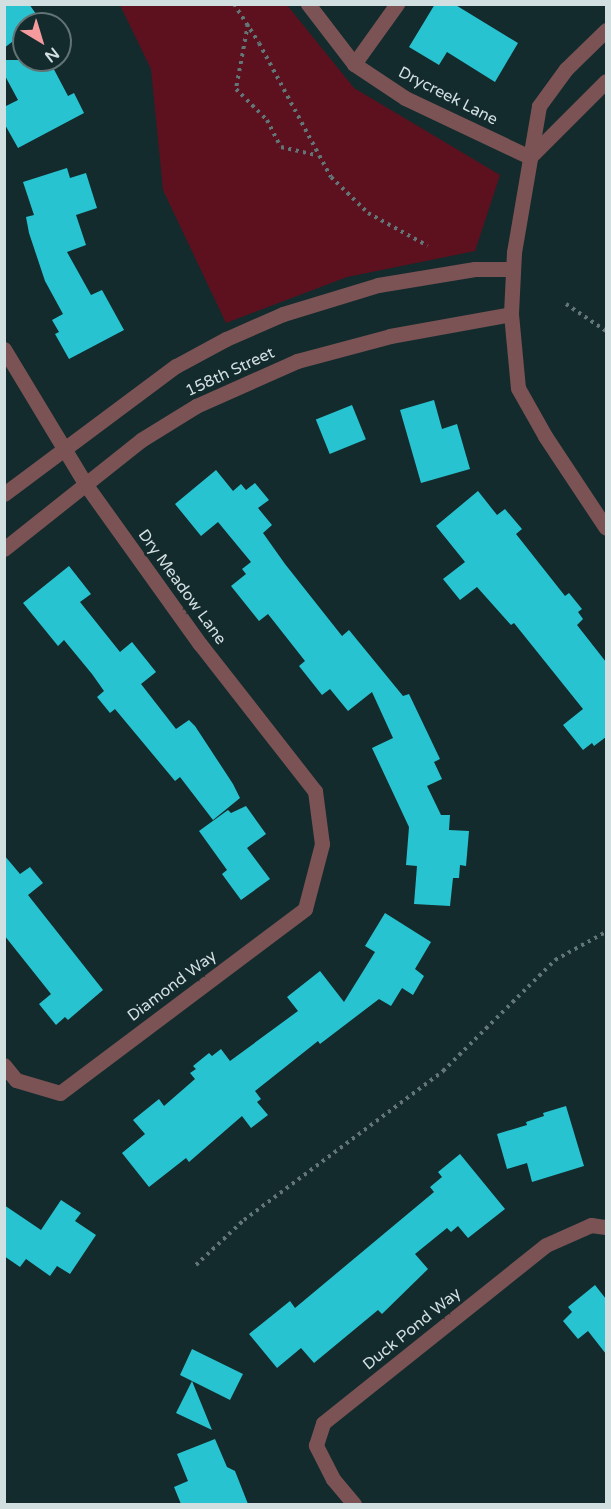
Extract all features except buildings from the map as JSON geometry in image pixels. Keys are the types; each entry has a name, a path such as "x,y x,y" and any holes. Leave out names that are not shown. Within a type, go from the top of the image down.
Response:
{"street":[{"name":"Drycreek Lane","path":"308,4 354,64 405,98 530,157"},
{"path":"354,64 397,4"},
{"path":"606,30 566,69 539,106 512,269 510,314 518,388 545,436 606,528"},
{"path":"530,157 606,81"},
{"name":"158th Street","path":"4,494 176,366 283,314 378,285 475,269 512,269"},
{"name":"158th Street","path":"4,549 141,440 196,406 297,361 390,336 510,314"},
{"name":"Dry Meadow Lane","path":"4,349 86,484 200,644 315,791 322,844"},
{"name":"Diamond Way","path":"4,1065 16,1080 60,1093 305,909 322,844"},
{"name":"Duck Pond Way","path":"354,1504 333,1479 316,1445 323,1423 546,1245 583,1228 606,1227"}],"path":[{"path":"234,4 248,24 316,155 338,185 368,213 428,246"},
{"path":"248,24 236,89 267,120 281,147 316,155"},
{"path":"566,304 606,331"},
{"path":"196,1265 244,1220 443,1071 555,960 606,932"}],"shaded area":[{"path":"120,5 287,5 354,88 500,175 475,251 347,277 226,323 163,190 151,69"}]}
